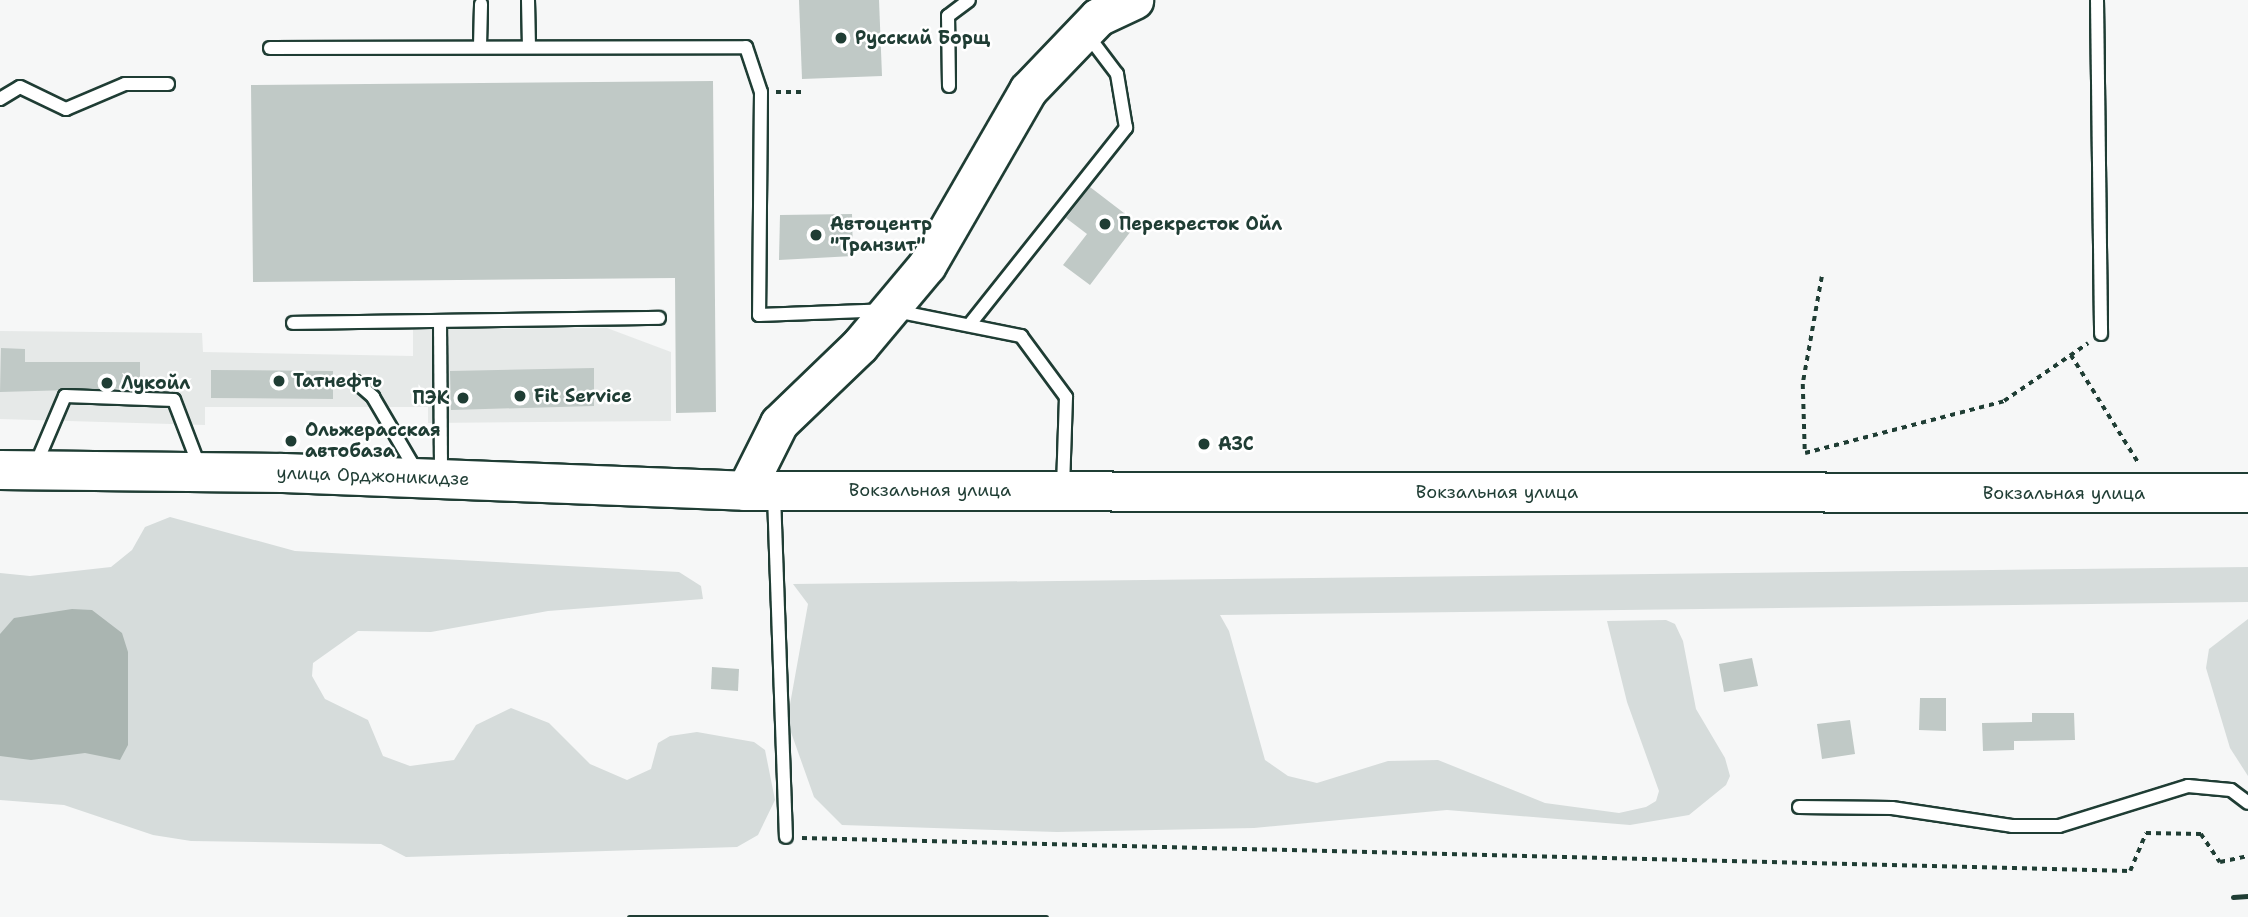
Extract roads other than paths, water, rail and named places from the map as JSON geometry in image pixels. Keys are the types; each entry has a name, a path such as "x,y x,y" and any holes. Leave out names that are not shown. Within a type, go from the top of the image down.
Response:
{"main road":[{"name":"улица Орджоникидзе","path":"17,470 431,478 760,490"},
{"name":"Вокзальная улица","path":"760,490 2248,493"}],"street":[{"path":"760,490 779,424 891,310 927,265 1028,90 1098,17 1134,0"}],"lane":[{"path":"528,0 529,47"},
{"path":"949,86 948,16 969,0"},
{"path":"2097,0 2101,334"},
{"path":"480,46 481,4"},
{"path":"970,324 1126,128 1117,74 1084,30"},
{"path":"270,48 747,47 761,92 759,315 891,310 1021,336 1066,397 1063,491"},
{"path":"0,99 20,87 66,109 125,84 168,84"},
{"path":"293,323 659,318"},
{"path":"431,478 440,323"},
{"path":"356,382 373,397 431,478"},
{"path":"17,470 65,396 174,400 201,472"},
{"path":"760,490 786,837"},
{"path":"1800,807 1892,808 2012,826 2059,827 2188,786 2231,790 2248,803"}],"railway":[{"path":"2233,897 2248,896"},
{"path":"629,917 1046,917"}],"place":[{"name":"Русский Борщ","path":"841,38"},
{"name":"Перекресток Ойл","path":"1105,224"},
{"name":"Автоцентр \"Транзит\"","path":"816,235"},
{"name":"Татнефть","path":"279,381"},
{"name":"Лукойл","path":"107,383"},
{"name":"Fit Service","path":"520,396"},
{"name":"ПЭК","path":"463,398"},
{"name":"Ольжерасская автобаза","path":"291,441"},
{"name":"АЗС","path":"1204,444"}]}
